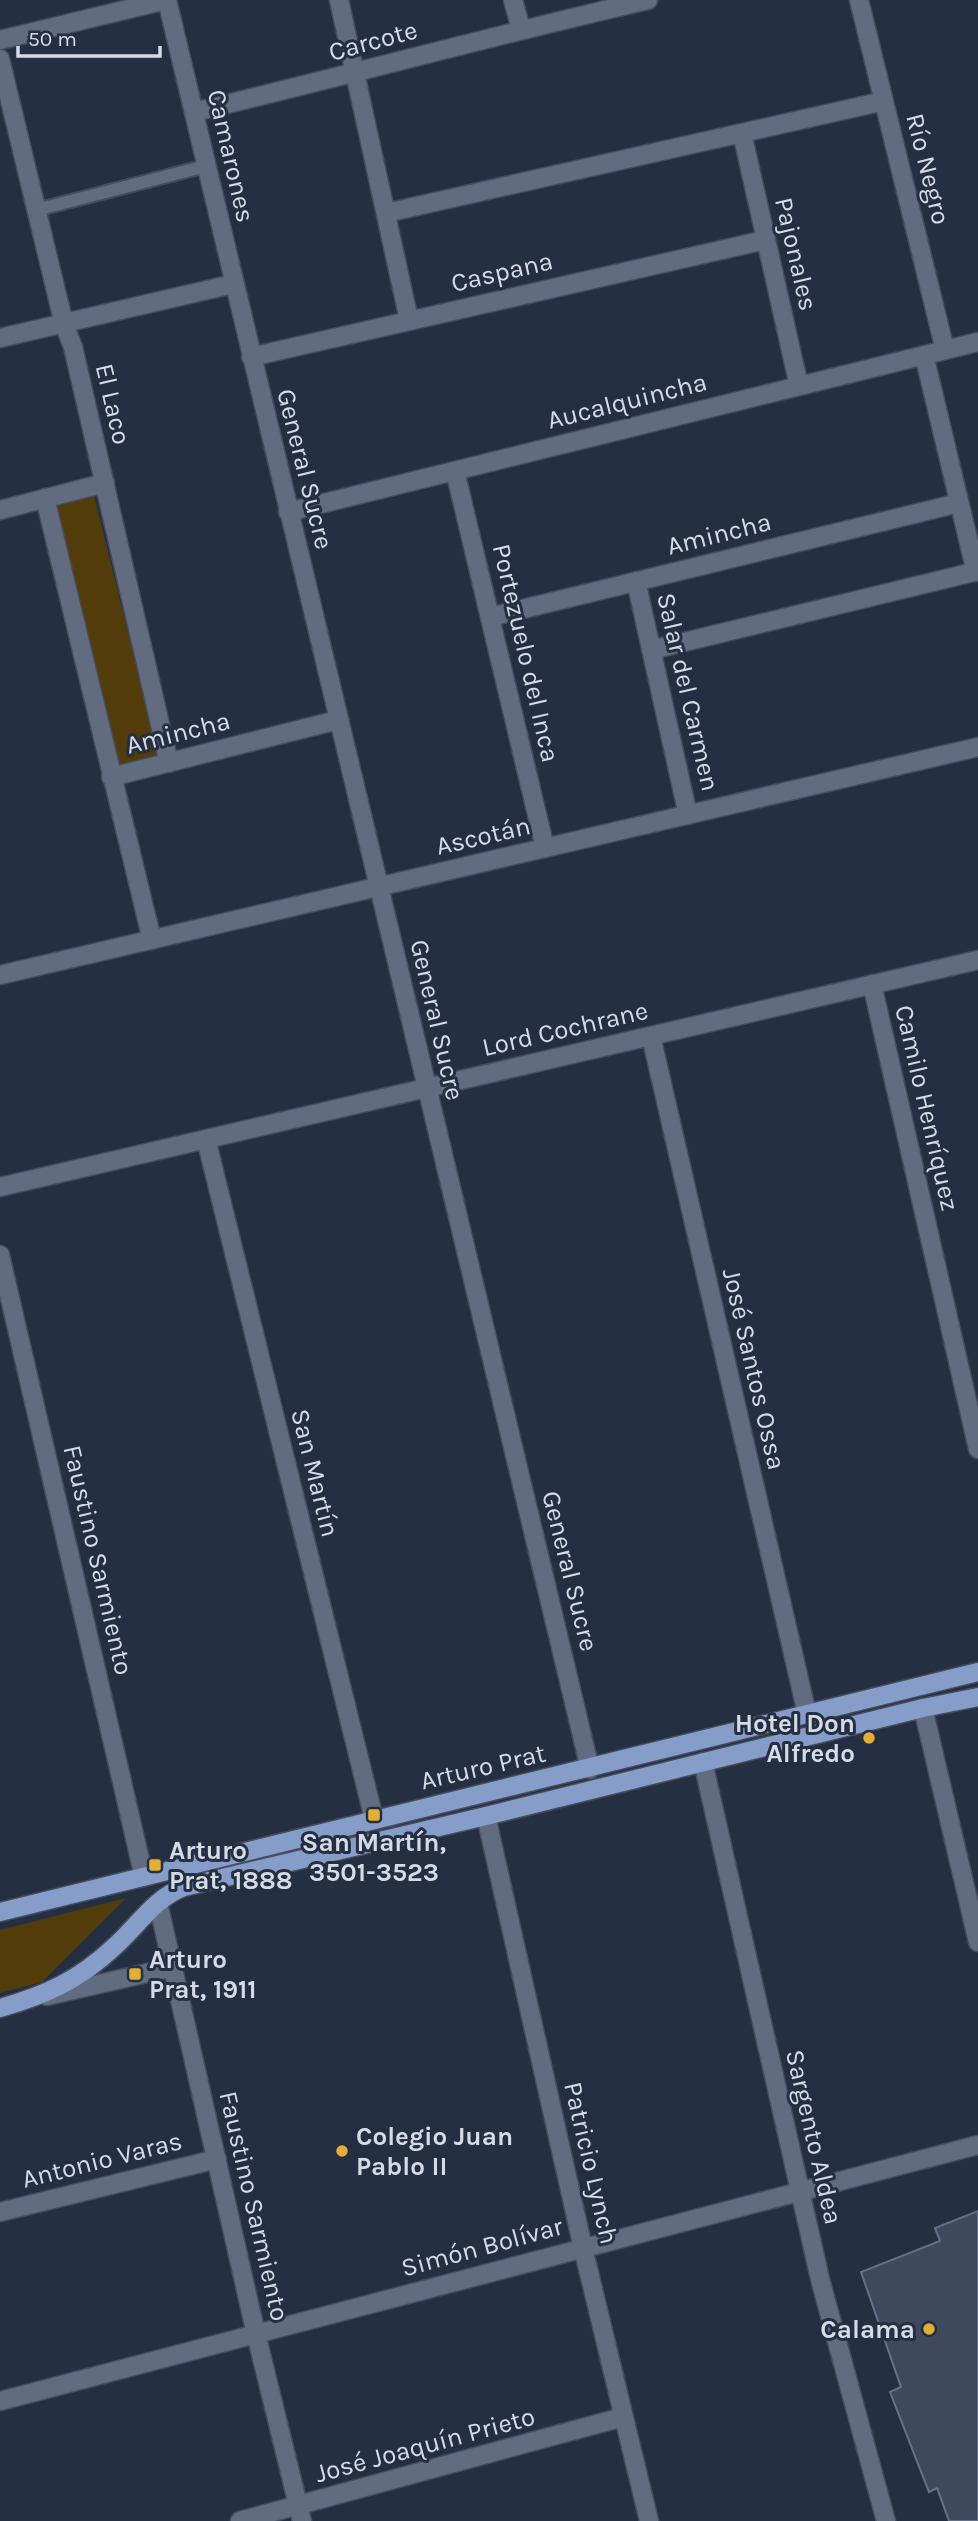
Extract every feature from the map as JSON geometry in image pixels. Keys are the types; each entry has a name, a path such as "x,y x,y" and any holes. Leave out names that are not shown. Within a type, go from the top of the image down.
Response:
{"main road":[{"name":"Arturo Prat","path":"0,1912 978,1672"},
{"name":"Arturo Prat","path":"0,2007 36,1998 72,1981 93,1966 158,1903 173,1891 184,1887 923,1708 978,1697"}],"street":[{"path":"0,40 167,0"},
{"name":"Camarones","path":"167,0 233,284"},
{"path":"338,0 409,320"},
{"path":"513,0 521,29"},
{"name":"Carcote","path":"194,112 521,29 648,0"},
{"name":"Río Negro","path":"859,0 945,350"},
{"name":"El Laco","path":"0,59 64,324 73,347 169,763"},
{"path":"386,213 884,101"},
{"name":"Pajonales","path":"742,133 799,386"},
{"name":"Caspana","path":"251,357 765,240"},
{"path":"0,338 233,284"},
{"name":"General Sucre","path":"233,284 590,1769"},
{"name":"Aucalquincha","path":"288,512 978,342"},
{"path":"651,650 977,572 924,355"},
{"name":"Portezuelo del Inca","path":"455,471 545,848"},
{"path":"0,510 105,483"},
{"path":"45,498 152,940"},
{"name":"Amincha","path":"490,617 959,503"},
{"name":"Salar del Carmen","path":"636,581 688,814"},
{"name":"Amincha","path":"111,777 338,720"},
{"name":"Ascotán","path":"0,974 978,747"},
{"name":"Lord Cochrane","path":"0,1187 978,960"},
{"name":"Camilo Henríquez","path":"872,984 972,1396 978,1449"},
{"name":"José Santos Ossa","path":"650,1036 807,1714"},
{"name":"San Martín","path":"206,1139 374,1819"},
{"name":"Faustino Sarmiento","path":"0,1255 144,1877"},
{"path":"923,1708 978,1942"},
{"name":"Sargento Aldea","path":"703,1762 799,2191 834,2334 886,2521"},
{"name":"Patricio Lynch","path":"486,1816 583,2248 649,2521"},
{"name":"Faustino Sarmiento","path":"158,1903 256,2334 301,2514"},
{"name":"Arturo Prat","path":"36,1998 173,1967"},
{"name":"Simón Bolívar","path":"0,2401 978,2145"},
{"name":"Antonio Varas","path":"0,2212 216,2159"},
{"name":"José Joaquín Prieto","path":"240,2521 301,2514 623,2417"}],"lane":[{"path":"36,210 206,166"}],"shaded area":[{"path":"93,492 159,756 116,767 54,503"},
{"path":"126,1898 42,1982 0,1993 0,1930"}],"building":[{"name":"Calama","path":"978,2211 978,2521 949,2521 937,2488 929,2492 890,2392 901,2387 861,2272 940,2241 935,2228"}],"place":[{"name":"Hotel Don Alfredo","path":"869,1738"},
{"name":"San Martín, 3501-3523","path":"374,1815"},
{"name":"Arturo Prat, 1888","path":"155,1865"},
{"name":"Arturo Prat, 1911","path":"135,1974"},
{"name":"Colegio Juan Pablo II","path":"342,2151"},
{"name":"Calama","path":"929,2329"}]}
